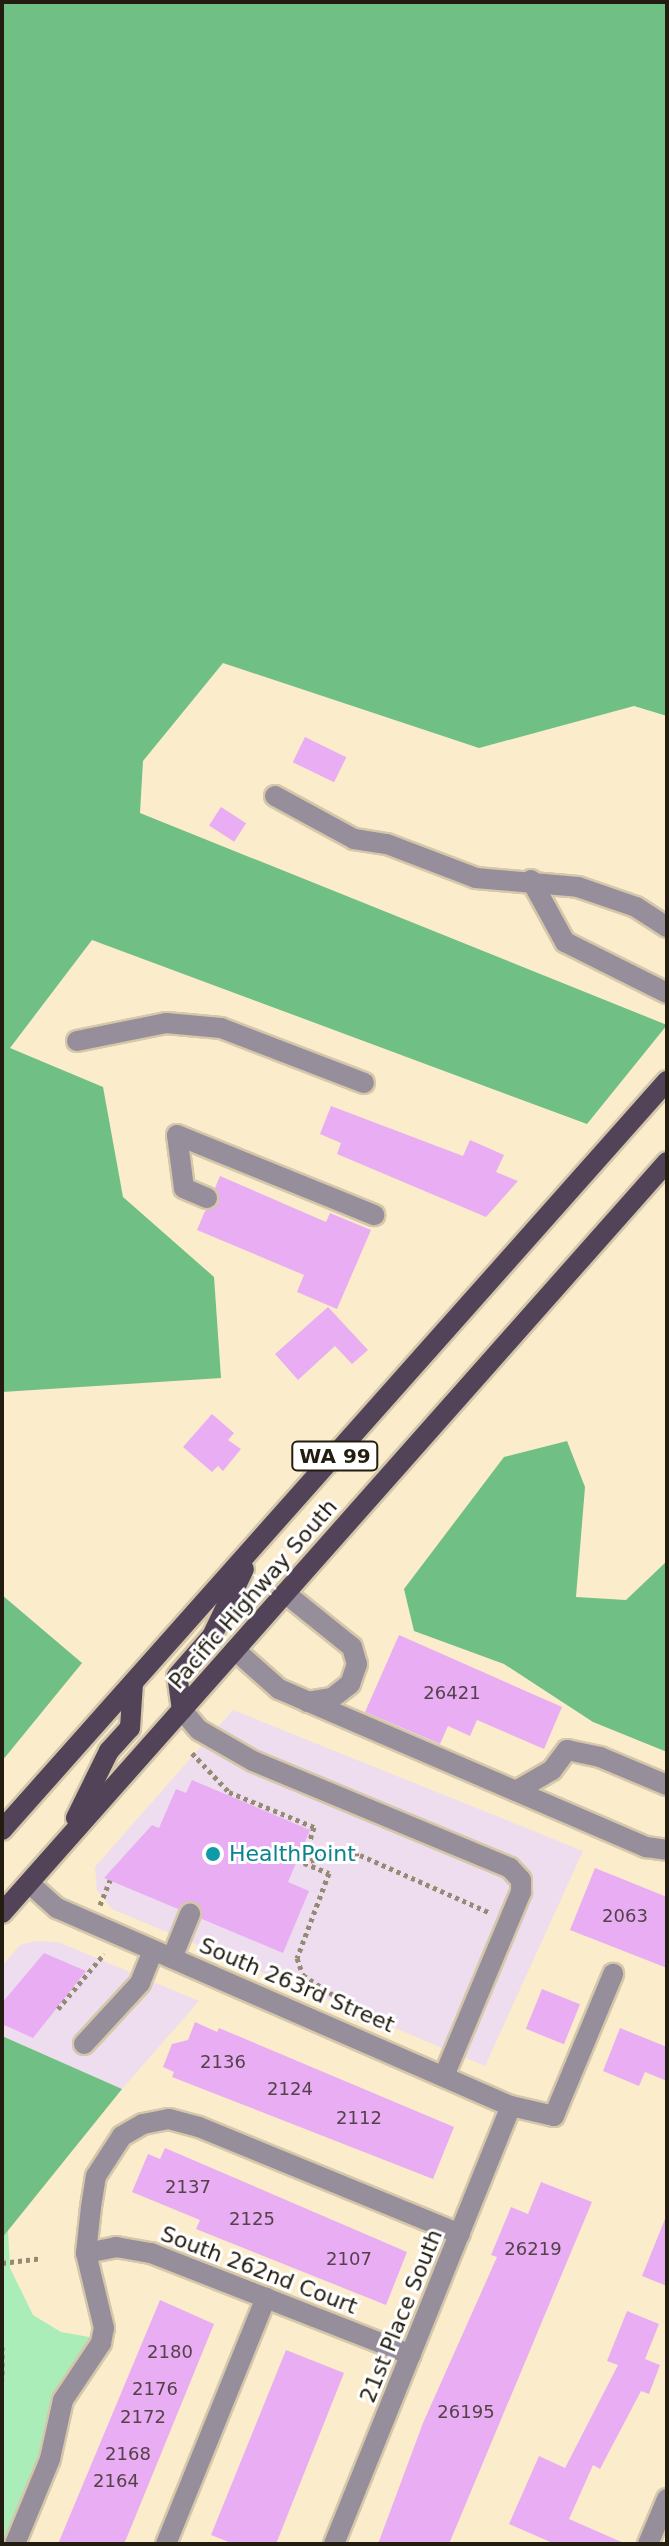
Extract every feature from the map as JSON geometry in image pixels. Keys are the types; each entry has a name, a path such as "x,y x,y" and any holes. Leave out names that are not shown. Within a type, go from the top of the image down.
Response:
{"main road":[{"name":"Pacific Highway South","path":"2,1830 667,1081"},
{"name":"Pacific Highway South","path":"2,1913 667,1162"},
{"path":"182,1710 177,1676 212,1636 254,1547"},
{"path":"64,1843 109,1751 130,1728 133,1683"}],"street":[{"path":"275,796 354,839 387,844 476,878 531,880 608,897 667,927"},
{"path":"531,880 565,942 667,993"},
{"path":"77,1041 166,1023 221,1028 364,1083"},
{"path":"207,1198 184,1188 177,1135 374,1215"},
{"path":"285,1593 352,1647 357,1664 350,1684 332,1698 307,1702"},
{"path":"235,1650 279,1689 307,1702 646,1847 667,1850"},
{"path":"182,1710 199,1730 253,1761 510,1868 521,1880 521,1892 445,2074"},
{"path":"516,1791 552,1770 567,1750 600,1757 667,1785"},
{"name":"South 263rd Street","path":"29,1883 57,1908 445,2074 511,2106 554,2116 613,1974"},
{"path":"84,2044 140,1983 190,1914"},
{"name":"21st Place South","path":"334,2544 511,2106"},
{"path":"15,2544 50,2459 63,2400 101,2343 104,2328 86,2253 96,2176 109,2151 143,2124 169,2119 460,2234"},
{"name":"South 262nd Court","path":"86,2253 116,2247 151,2253 411,2355"},
{"path":"166,2544 266,2298"},
{"path":"650,2543 667,2499"}],"path":[{"path":"185,1746 229,1792 314,1827 303,1863"},
{"path":"303,1863 339,1851 360,1855 388,1864 459,1903 510,1919"},
{"path":"303,1863 329,1873 297,1958 303,1975 353,2008 351,2013"},
{"path":"100,1906 110,1880"},
{"path":"58,2009 104,1954"},
{"path":"2,2263 41,2258"},
{"path":"2,2347 2,2379"}],"shaded area":[{"path":"233,1710 583,1851 485,2066 112,1909 97,1890 95,1867"},
{"path":"36,1941 58,1942 199,2001 122,2089 2,2036 2,1966 20,1945"}],"green space":[{"path":"2,2 667,2 667,716 634,706 479,748 223,663 143,761 140,813 667,1025 587,1124 92,940 10,1048 103,1087 123,1197 214,1277 221,1378 2,1392"},
{"path":"567,1441 585,1487 576,1597 626,1600 667,1561 667,1752 593,1722 504,1664 414,1631 404,1589 504,1457"},
{"path":"2,1595 82,1663 2,1761"},
{"path":"2,2036 122,2089 2,2238"},
{"path":"8,2230 10,2268 33,2315 61,2332 95,2338 2,2544 2,2238"}],"building":[{"path":"305,737 346,757 334,782 293,762"},
{"path":"221,807 246,823 234,842 209,825"},
{"path":"331,1106 463,1156 470,1140 504,1155 496,1172 518,1181 486,1217 337,1154 341,1143 320,1134"},
{"path":"220,1176 326,1222 330,1213 371,1230 337,1309 297,1292 304,1275 197,1230 205,1211 219,1202 215,1188"},
{"path":"328,1307 368,1350 352,1364 335,1346 298,1380 275,1354"},
{"path":"212,1414 234,1433 228,1440 241,1449 223,1471 218,1466 212,1472 183,1447"},
{"path":"399,1635 562,1707 544,1749 477,1720 470,1736 448,1726 440,1744 365,1712"},
{"name":"HealthPoint","path":"192,1780 310,1830 288,1882 309,1891 283,1953 202,1919 196,1902 178,1909 104,1878 152,1825 159,1828 176,1789 186,1793"},
{"path":"595,1868 667,1897 667,1968 570,1930"},
{"path":"44,1953 86,1971 33,2038 2,2024 2,2003"},
{"path":"542,1989 580,2004 564,2044 526,2029"},
{"path":"195,2022 217,2032 219,2028 454,2127 433,2179 172,2077 174,2072 163,2067 172,2044 188,2040"},
{"path":"620,2028 667,2047 667,2081 645,2072 639,2086 603,2071"},
{"path":"165,2148 407,2252 386,2305 196,2229 200,2220 132,2192 148,2154 160,2159"},
{"path":"541,2182 592,2202 449,2544 378,2544 423,2423 497,2257 491,2255 511,2207 528,2214"},
{"path":"667,2214 667,2286 642,2276"},
{"path":"160,2300 214,2324 127,2537 124,2544 58,2544"},
{"path":"627,2311 659,2324 645,2359 660,2365 649,2394 641,2391 600,2469 593,2465 569,2519 626,2544 555,2544 509,2524 539,2456 565,2468 618,2365 607,2361"},
{"path":"286,2350 344,2373 276,2544 234,2544 211,2535"}],"place":[{"name":"HealthPoint","path":"213,1854"}]}
